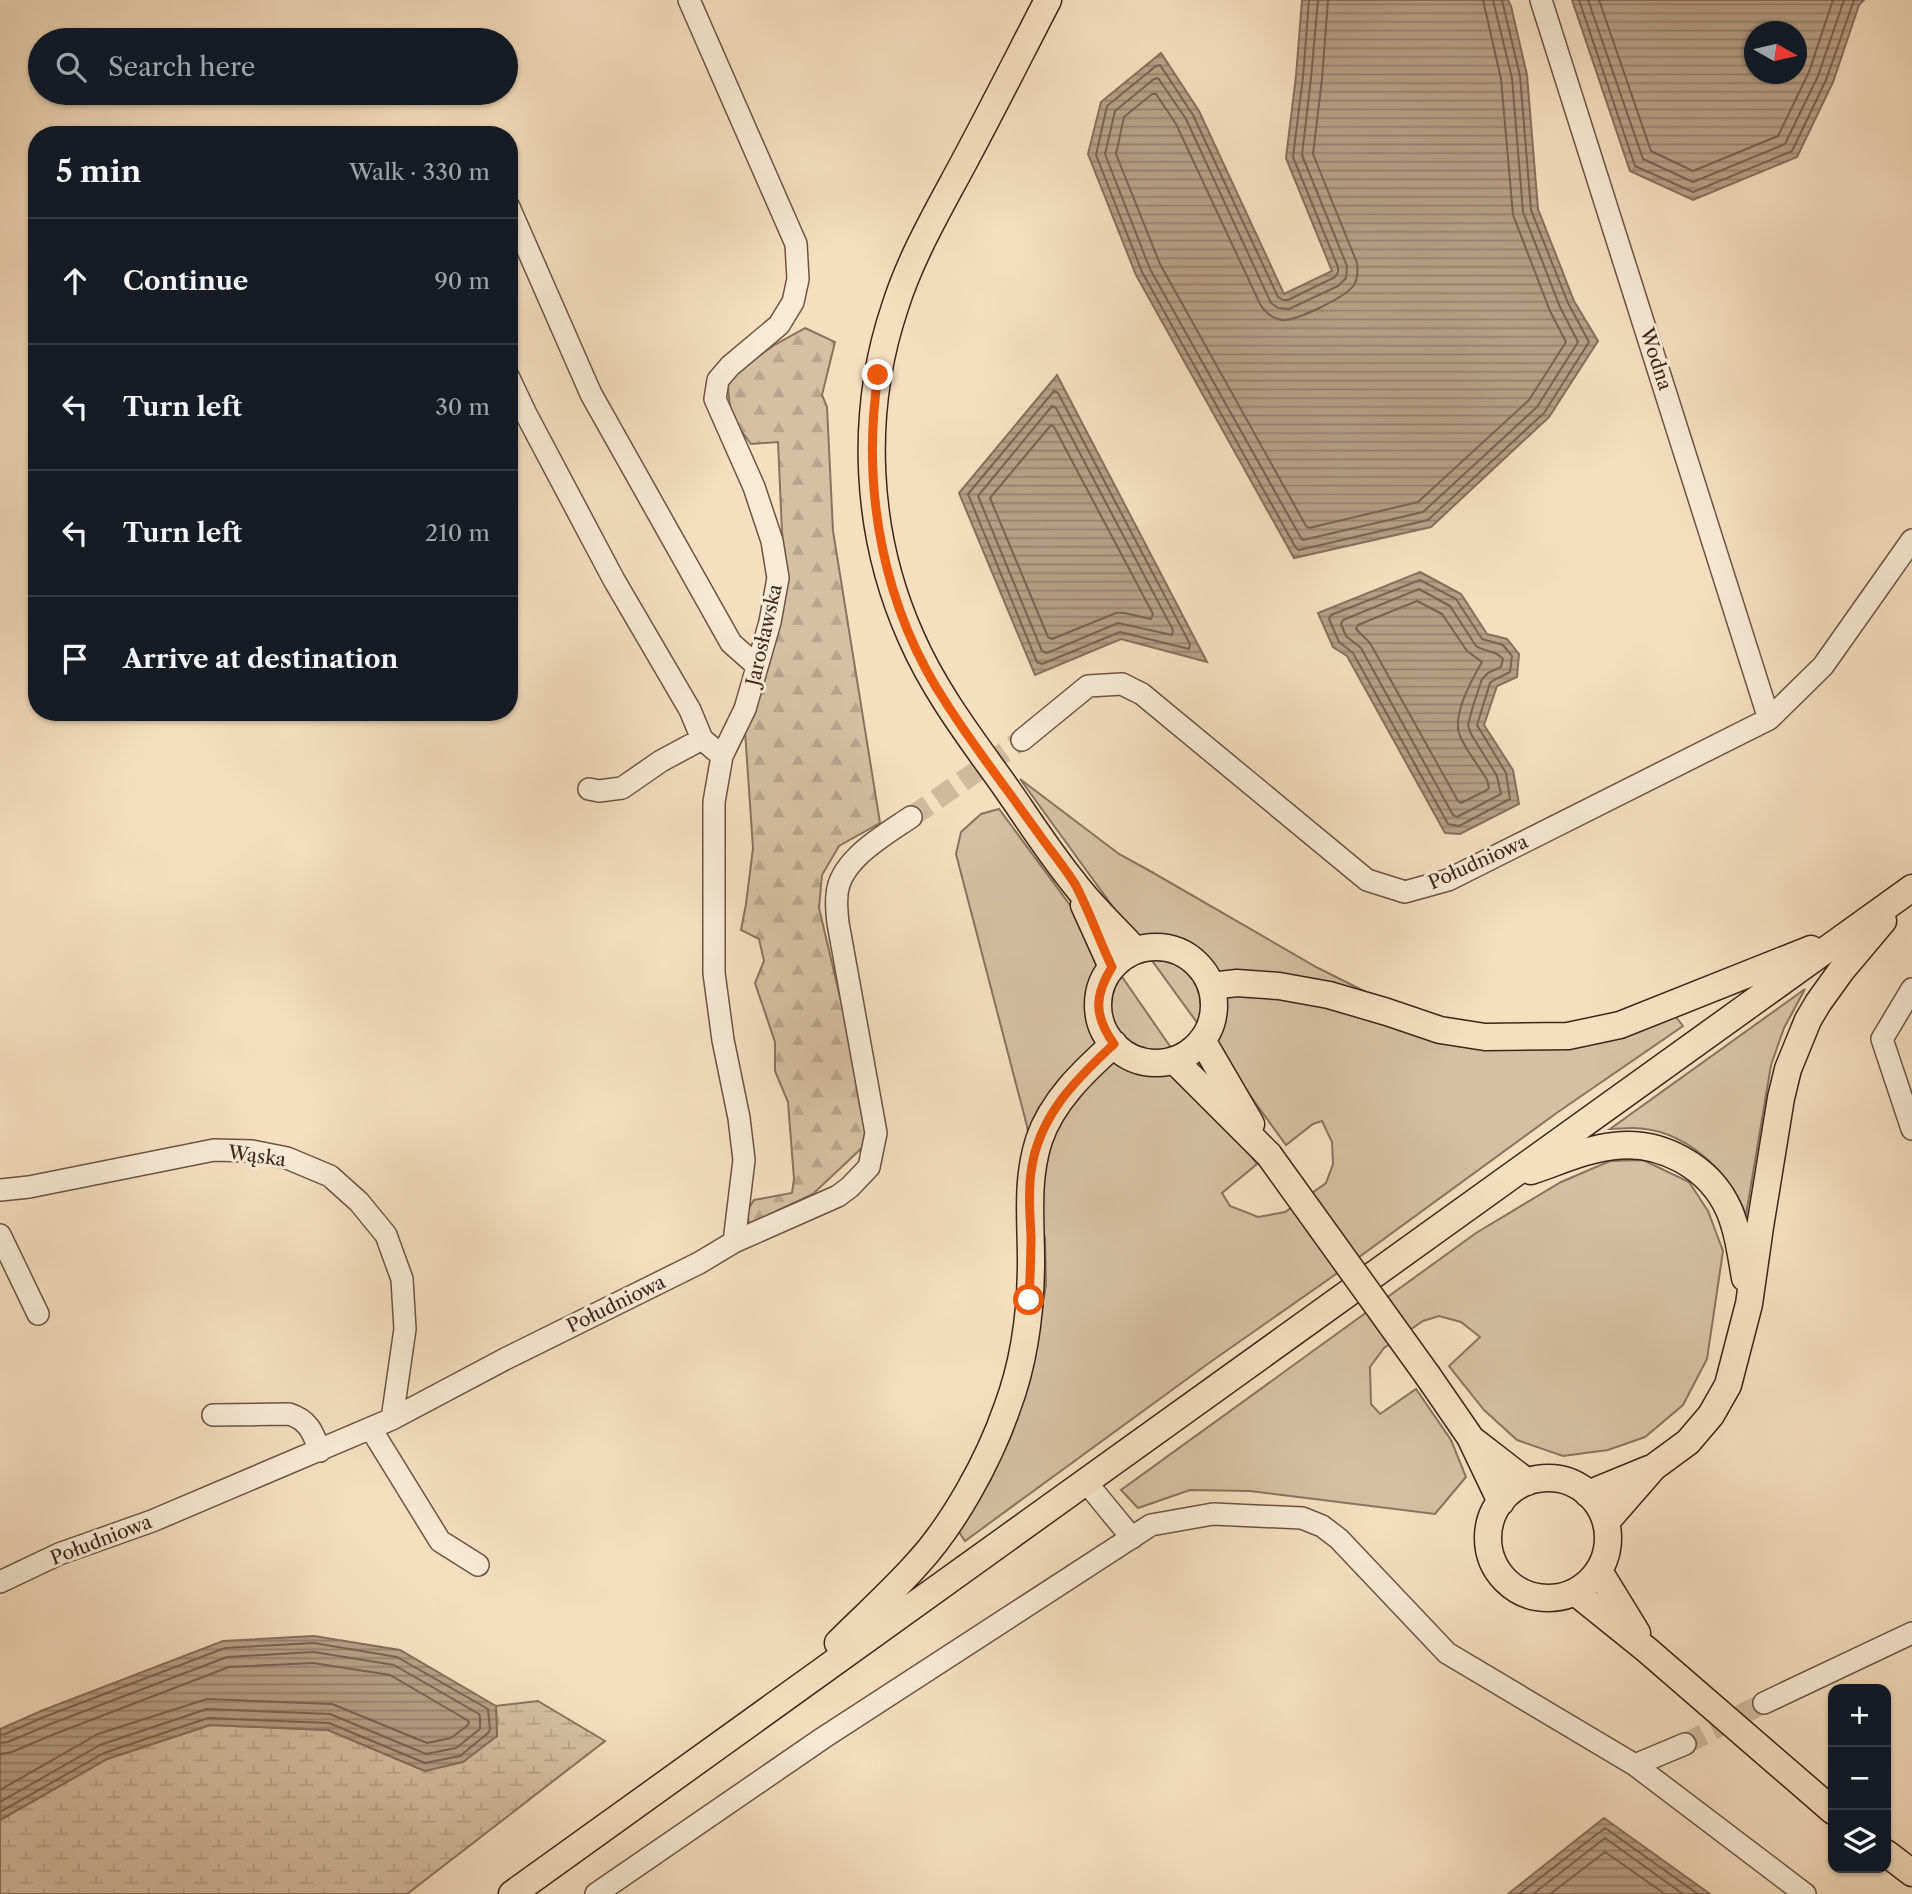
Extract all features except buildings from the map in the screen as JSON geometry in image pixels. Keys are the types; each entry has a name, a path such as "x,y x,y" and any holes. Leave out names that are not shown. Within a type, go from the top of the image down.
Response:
{"main road":[{"path":"1048,0 920,244 895,305 878,375 872,422 871,456 876,516 894,593 910,637 947,705 1074,884 1135,950"},
{"path":"1074,884 1112,967"},
{"path":"512,1894 1910,889"},
{"path":"1606,1522 1654,1467 1688,1442 1711,1415 1728,1385 1749,1304 1788,1069 1818,1003 1841,971 1910,889"},
{"path":"1211,986 1237,983 1279,986 1329,995 1440,1030 1485,1037 1568,1036 1620,1026 1848,934"},
{"path":"1158,946 1181,952 1199,966 1211,986 1214,1008 1208,1031 1189,1052 1174,1060 1148,1062 1135,1059 1114,1044 1104,1031 1098,998 1103,981 1122,957 1135,950 1158,946"},
{"path":"1202,1040 1269,1155 1470,1437 1501,1502"},
{"path":"770,1708 919,1563 949,1523 982,1466 1008,1408 1022,1354 1031,1276 1031,1171 1040,1138 1054,1110 1079,1076 1114,1044"},
{"path":"1174,1060 1269,1155"},
{"path":"1506,1180 1597,1149 1614,1146 1647,1147 1679,1158 1707,1179 1728,1208 1736,1233 1749,1304"},
{"path":"1470,1437 1527,1482"},
{"path":"1588,1493 1654,1467"},
{"path":"1543,1479 1559,1479 1575,1484 1588,1493 1600,1507 1606,1522 1606,1556 1599,1571 1575,1592 1556,1598 1535,1597 1517,1590 1502,1576 1492,1559 1488,1539 1492,1519 1501,1502 1513,1490 1527,1482 1543,1479"},
{"path":"1599,1571 1647,1650"},
{"path":"1575,1592 1647,1650 1832,1810"},
{"path":"1891,1857 1912,1873"}],"street":[{"name":"Jarosławska","path":"689,0 796,244 798,279 793,302 779,325 730,366 718,380 715,399 754,487 772,541 778,578 770,622 745,709 722,756 713,802 714,973 744,1160 734,1242"},
{"name":"Wodna","path":"1541,0 1769,719"},
{"path":"518,228 591,394 731,643 757,666"},
{"path":"518,397 614,580 690,710 702,739 722,756"},
{"name":"Południowa","path":"1021,740 1088,686 1122,684 1142,694 1367,880 1405,892 1448,880 1769,719 1823,666 1912,540"},
{"path":"589,789 599,791 622,788 661,761 702,739"},
{"name":"Południowa","path":"0,1582 59,1554 152,1521 371,1429 699,1263 734,1242 838,1196 850,1187 870,1167 876,1133 838,923 836,893 846,870 869,846 911,817"},
{"path":"1912,989 1882,1039 1912,1129"},
{"name":"Wąska","path":"0,1190 29,1187 214,1150 252,1151 288,1158 330,1176 359,1202 386,1235 402,1279 405,1329 392,1419"},
{"path":"0,1235 38,1314"},
{"path":"213,1415 297,1416 309,1425 320,1451"},
{"path":"371,1429 440,1541 478,1565"},
{"path":"1086,1482 1132,1538"},
{"path":"596,1894 823,1738 1151,1525 1213,1514 1302,1518 1322,1526 1339,1539 1447,1653 1635,1765 1805,1894"},
{"path":"1764,1703 1912,1633"},
{"path":"1635,1765 1685,1744"}],"green space":[{"path":"805,328 835,342 822,395 827,407 833,531 880,823 839,846 822,875 819,908 863,1095 867,1143 813,1194 749,1224 747,1211 754,1200 792,1193 794,1179 788,1102 775,1071 775,1042 755,983 764,961 759,939 741,930 753,848 745,731 784,576 778,442 751,444 731,417 727,378 776,344"},
{"path":"1020,779 1119,854 1318,968 1374,996 1458,1022 1505,1029 1675,1016 1683,1026 1558,1112 965,1541 959,1532 990,1481 1012,1434 1033,1363 1046,1285 1045,1239 1027,1126 956,854 961,832 981,814 999,809 1107,955 1194,1081 1257,1164 1222,1193 1230,1206 1258,1217 1285,1212 1326,1183 1333,1164 1332,1142 1322,1121 1313,1124 1286,1145"},
{"path":"1805,989 1784,1028 1771,1065 1746,1215 1728,1182 1716,1167 1686,1143 1651,1130 1610,1129"},
{"path":"1643,1160 1689,1182 1708,1211 1723,1251 1707,1359 1683,1405 1645,1437 1608,1450 1563,1456 1517,1440 1484,1410 1449,1366 1480,1337 1461,1322 1439,1316 1423,1321 1384,1348 1370,1367 1371,1404 1380,1414 1416,1389 1451,1440 1466,1477 1435,1514 1250,1491 1190,1490 1138,1508 1121,1490 1476,1233 1561,1182 1610,1161"},
{"path":"538,1701 605,1741 407,1894 0,1894 0,1820 107,1759 210,1725 328,1730 425,1771 497,1736 496,1706"}],"water":[{"path":"1302,0 1508,0 1527,75 1538,209 1574,301 1598,341 1549,417 1431,527 1294,558 1136,275 1088,154 1101,102 1161,53 1199,111 1284,294 1332,271 1286,158"},
{"path":"1572,0 1864,0 1859,5 1833,82 1797,157 1693,200 1630,171"},
{"path":"1057,375 1207,662 1121,639 1035,675 959,493"},
{"path":"1420,572 1461,594 1487,634 1507,639 1519,654 1517,677 1497,686 1484,725 1513,770 1519,804 1460,834 1445,833 1347,656 1333,647 1318,613"},
{"path":"314,1636 400,1650 496,1706 497,1736 463,1762 425,1771 328,1730 210,1725 107,1759 0,1820 0,1729 223,1641"},
{"path":"1604,1818 1710,1894 1508,1894"}],"tunnel":[{"path":"911,817 1022,740"},
{"path":"1685,1744 1764,1703"}],"route":[{"path":"878,375 871,456 876,516 887,570 910,637 947,705 1074,884 1112,967 1103,981 1098,998 1104,1031 1114,1044 1079,1076 1054,1110 1040,1138 1031,1171 1029,1300"}]}
